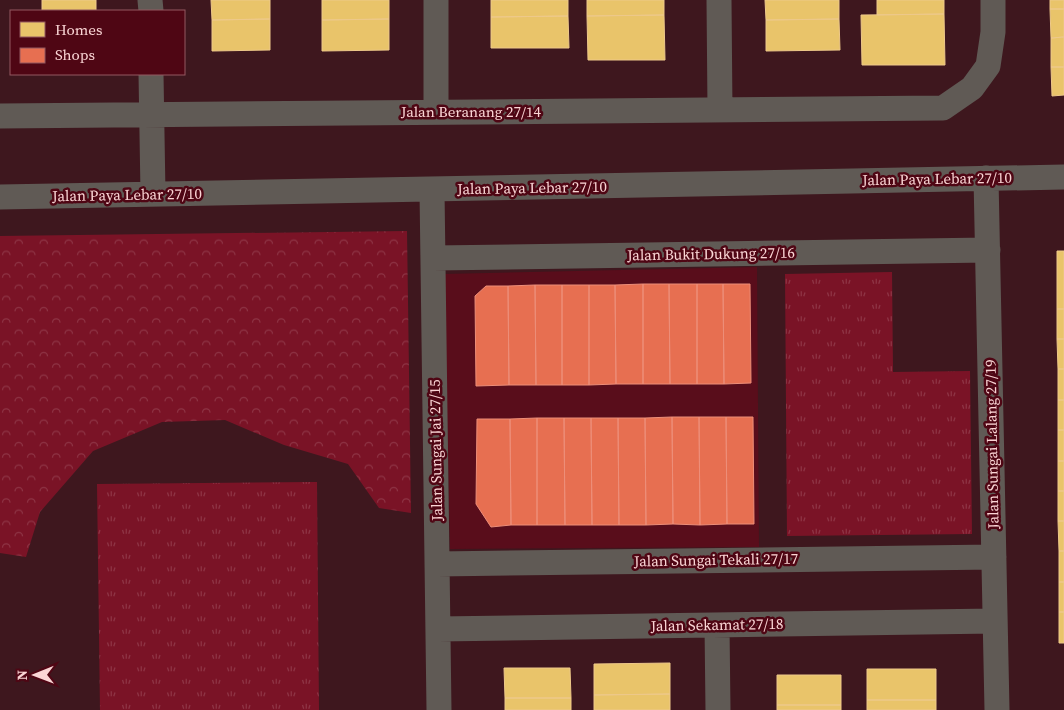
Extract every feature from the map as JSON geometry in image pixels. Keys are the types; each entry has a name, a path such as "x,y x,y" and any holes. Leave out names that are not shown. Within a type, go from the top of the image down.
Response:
{"street":[{"path":"436,0 436,112"},
{"path":"719,0 720,110"},
{"name":"Jalan Beranang 27/14","path":"0,116 942,108 972,88 988,66 994,32 993,0"},
{"path":"151,75 153,194"},
{"name":"Jalan Paya Lebar 27/10","path":"0,197 1064,177"},
{"name":"Jalan Sungai Lalang 27/19","path":"986,178 997,710"},
{"name":"Jalan Sungai Jai 27/15","path":"432,190 439,710"},
{"name":"Jalan Bukit Dukung 27/16","path":"433,258 988,250"},
{"name":"Jalan Sungai Tekali 27/17","path":"437,564 994,557"},
{"name":"Jalan Sekamat 27/18","path":"438,628 995,621"},
{"path":"717,625 718,710"}],"shaded area":[{"path":"757,267 759,547 450,549 444,274"}],"green space":[{"path":"407,231 411,513 379,508 348,464 284,445 225,420 162,422 93,451 40,512 26,557 0,553 0,236"},
{"path":"892,272 893,372 970,371 972,534 787,536 785,274"},
{"path":"317,482 319,710 100,710 97,484"}],"building: Homes":[{"path":"42,0 96,0 96,10 42,10"},
{"path":"211,0 270,0 270,19 212,20"},
{"path":"322,0 389,0 389,19 322,20"},
{"path":"491,0 568,0 568,16 491,17"},
{"path":"587,0 664,0 664,15 587,16"},
{"path":"765,0 839,0 839,19 766,20"},
{"path":"877,0 944,0 944,14 877,15"},
{"path":"1050,0 1064,0 1064,9 1050,9"},
{"path":"1050,9 1064,9 1064,37 1051,38"},
{"path":"944,14 945,65 862,65 861,15"},
{"path":"664,15 665,60 588,60 587,16"},
{"path":"568,16 569,48 491,48 491,17"},
{"path":"270,19 270,50 212,51 212,20"},
{"path":"389,19 389,50 322,51 322,20"},
{"path":"839,19 840,50 766,51 766,20"},
{"path":"1064,37 1064,67 1051,67 1051,38"},
{"path":"1051,67 1064,67 1064,95 1052,96"},
{"path":"1057,251 1064,251 1064,309 1057,309"},
{"path":"1057,309 1064,309 1064,339 1057,339"},
{"path":"1057,339 1064,339 1064,369 1058,369"},
{"path":"1058,369 1064,369 1064,400 1058,400"},
{"path":"1058,400 1064,400 1064,430 1058,430"},
{"path":"1058,430 1064,430 1064,461 1058,461"},
{"path":"1058,461 1064,461 1064,491 1058,491"},
{"path":"1058,491 1064,491 1064,521 1058,521"},
{"path":"1058,521 1064,521 1064,551 1059,551"},
{"path":"1059,551 1064,551 1064,582 1059,582"},
{"path":"1059,582 1064,582 1064,612 1059,612"},
{"path":"1059,612 1064,612 1064,643 1059,643"},
{"path":"670,663 670,694 594,695 594,664"},
{"path":"504,668 570,668 571,698 505,698"},
{"path":"867,669 936,669 936,700 867,700"},
{"path":"777,675 841,675 841,705 777,705"},
{"path":"670,694 670,710 594,710 594,695"},
{"path":"505,698 571,698 571,710 505,710"},
{"path":"867,700 936,700 936,710 867,710"},
{"path":"777,705 841,705 841,710 777,710"}],"building: Shops":[{"path":"643,284 643,384 616,384 615,285"},
{"path":"643,284 669,284 670,384 643,384"},
{"path":"669,284 697,284 697,384 670,384"},
{"path":"697,284 723,284 724,384 697,384"},
{"path":"723,284 750,284 751,383 724,384"},
{"path":"535,285 536,385 509,385 508,286"},
{"path":"535,285 562,285 562,385 536,385"},
{"path":"562,285 589,285 589,385 562,385"},
{"path":"589,285 615,285 616,384 589,385"},
{"path":"486,286 508,286 509,385 476,386 475,296"},
{"path":"672,417 699,417 700,525 673,524"},
{"path":"672,417 673,524 646,525 645,418"},
{"path":"699,417 726,417 727,524 700,525"},
{"path":"726,417 753,417 754,524 727,524"},
{"path":"537,418 537,525 511,525 510,419"},
{"path":"537,418 564,418 565,525 537,525"},
{"path":"564,418 591,418 592,525 565,525"},
{"path":"591,418 618,418 619,525 592,525"},
{"path":"618,418 645,418 646,525 619,525"},
{"path":"477,419 510,419 511,525 491,527 476,504"}]}
